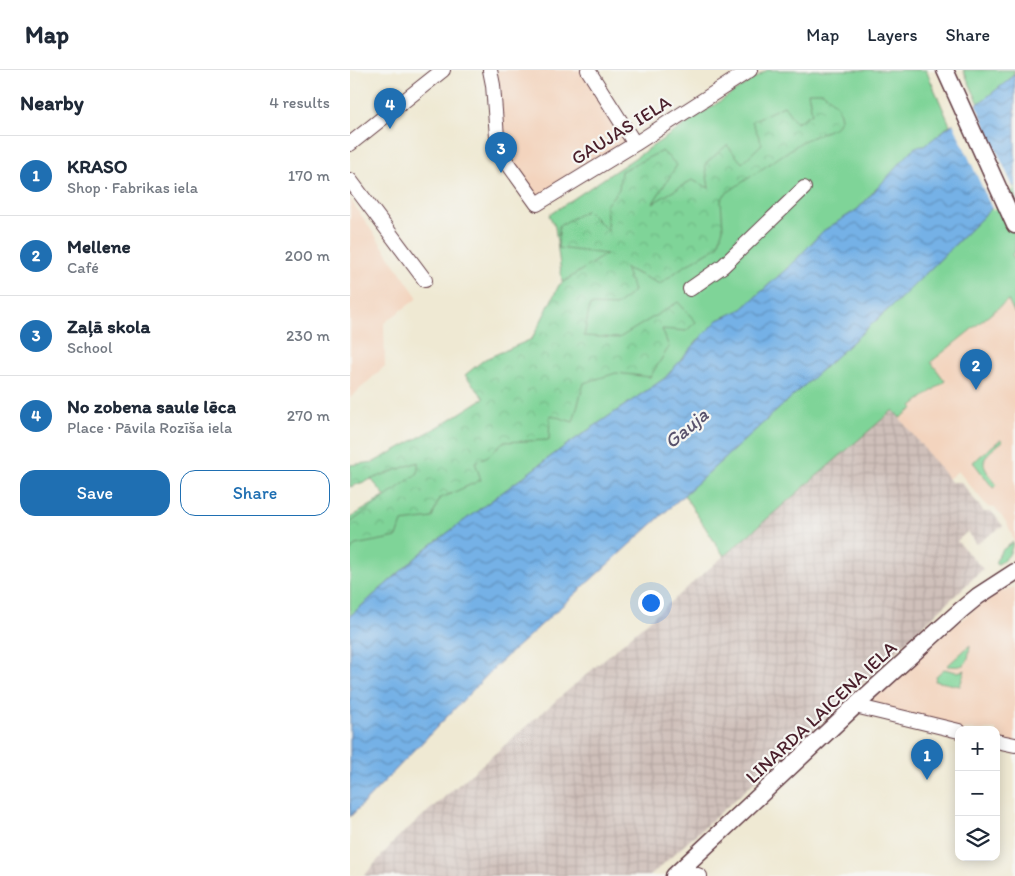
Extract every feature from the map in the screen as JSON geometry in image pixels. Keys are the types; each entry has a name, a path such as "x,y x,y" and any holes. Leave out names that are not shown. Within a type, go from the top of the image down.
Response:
{"main road":[{"path":"946,74 1015,225"},
{"name":"LINARDA LAICENA IELA","path":"678,872 855,706 961,610 978,596 1015,572"},
{"name":"LINARDA LAICENA IELA","path":"999,582 1015,577"}],"street":[{"path":"350,144 443,70"},
{"name":"GAUJAS IELA","path":"490,70 498,150 537,204 750,70"},
{"path":"588,70 635,144"},
{"path":"350,180 425,280"},
{"path":"690,289 722,266 804,188"},
{"path":"855,706 955,731"},
{"path":"1000,742 1015,745"},
{"path":"678,872 700,876"}],"shaded area":[{"path":"497,70 587,70 631,143 538,201 500,149"},
{"path":"350,199 418,298 384,323 385,366 350,398"},
{"path":"1015,280 1015,543 1007,523 995,508 988,507 958,471 948,479 885,400"},
{"path":"893,410 951,482 961,482 984,512 992,512 1003,526 976,544 967,532 957,541 983,569 832,712 650,876 364,876 397,838"},
{"path":"1015,587 1015,746 1000,742 1000,726 955,726 955,729 863,704 992,594"}],"green space":[{"path":"767,70 926,70 950,125 878,187 858,209 823,231 793,263 742,309 718,320 665,378 565,446 427,548 350,616 350,518 384,497 406,522 368,475 484,413 565,304 555,227 549,215"},
{"path":"963,70 1015,70 1010,79 979,104"},
{"path":"808,92 823,92 838,106 841,118 836,127 803,141 725,194 721,201 723,228 718,246 680,269 660,284 625,268 634,291 616,306 590,305 584,336 619,338 678,302 696,322 686,331 662,329 669,347 650,377 616,373 584,383 573,422 550,415 549,440 503,442 488,456 475,462 481,480 439,499 432,518 402,522 397,537 355,545 350,552 350,523 418,473 418,462 350,487 350,465 374,462 438,427 484,398 465,375 485,359 532,339 559,285 606,254 558,248 559,226 587,210 608,231 606,205 619,189 621,171 662,151 677,165 653,203 692,180 709,188 705,164 727,145 742,163 762,144 752,121 784,106 796,123 812,113"},
{"path":"1015,185 1015,252 1012,254 1015,260 1015,314 1008,300 931,362 945,381 912,406 914,408 900,418 893,410 724,556 684,495 905,294"},
{"path":"1001,439 1003,441 990,452 984,461 984,466 997,485 993,488 973,462"},
{"path":"1013,542 1007,558 998,564 995,563 1001,551"},
{"path":"970,645 966,663 959,666 947,666"},
{"path":"944,669 957,672 965,670 960,686 935,681 936,676"}],"water":[{"name":"Gauja","path":"1015,73 1015,185 905,294 496,666 350,817 350,616 427,548 565,446 665,378 718,320 742,309 793,263 823,231 858,209 915,147 924,146 1010,79"}],"pier":[{"path":"975,103 1014,189 993,211 952,121"}],"place":[{"name":"No zobena saule lēca","path":"390,129"},
{"name":"Zaļā skola","path":"501,173"},
{"name":"Mellene","path":"976,390"},
{"name":"KRASO","path":"927,780"}]}
